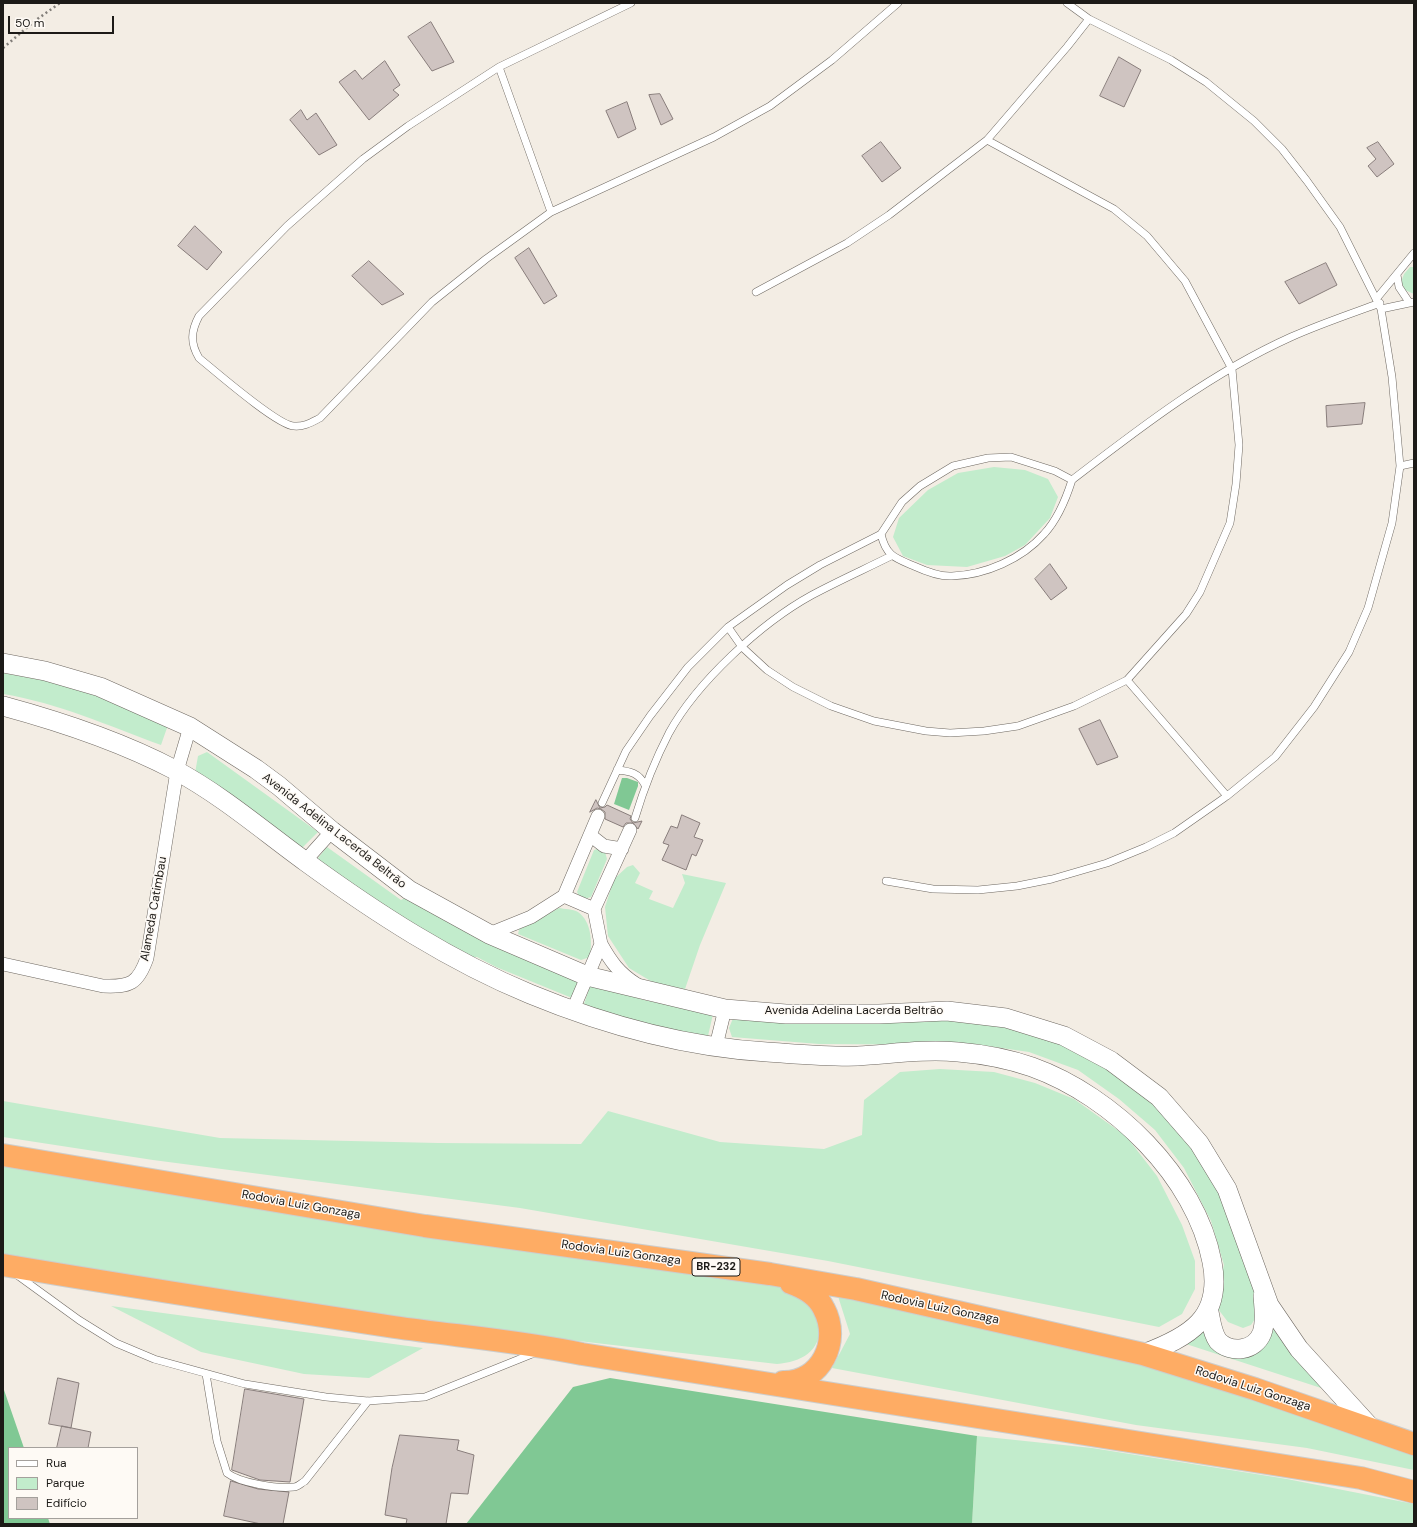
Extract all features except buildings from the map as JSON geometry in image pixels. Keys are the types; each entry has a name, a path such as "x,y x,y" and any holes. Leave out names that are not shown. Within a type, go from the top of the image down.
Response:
{"highway":[{"name":"Rodovia Luiz Gonzaga","path":"3,1155 425,1226 770,1274 856,1289 1143,1354 1255,1389 1414,1444"},
{"path":"3,1265 199,1298 416,1330 549,1347 582,1354 1347,1476 1414,1492"},
{"path":"750,1380 792,1382 804,1379 817,1369 826,1355 830,1340 830,1324 826,1313 814,1295 800,1286 770,1274"}],"main road":[{"name":"Avenida Adelina Lacerda Beltrão","path":"3,663 45,671 100,687 190,727 256,769 332,831 409,890 489,934 587,976 652,993 725,1009 786,1014 879,1014 947,1011 1006,1018 1064,1036 1111,1061 1159,1097 1199,1143 1227,1189 1263,1291 1270,1305 1299,1349 1371,1428"},
{"path":"3,706 60,721 109,740 177,771 231,804 305,862 390,921 471,967 572,1012 644,1033 716,1046 763,1052 854,1056 926,1051 958,1052 987,1055 1033,1067 1070,1085 1090,1097 1136,1132 1176,1178 1203,1227 1212,1259 1214,1276 1209,1312 1213,1331 1218,1340 1226,1347 1234,1350 1245,1348 1253,1345 1261,1335 1264,1324 1263,1291"},
{"path":"1143,1354 1174,1342 1195,1327 1209,1312"}],"street":[{"path":"177,771 190,727"},
{"name":"Alameda Catimbau","path":"3,964 103,986 118,986 133,983 142,973 147,958 177,771"},
{"path":"489,934 531,917 564,896 598,816"},
{"path":"630,830 594,909 601,944 611,964 620,973 652,993"},
{"path":"305,862 332,831"},
{"path":"590,835 604,846 622,849"},
{"path":"564,896 594,909"},
{"path":"572,1012 601,944"},
{"path":"716,1046 725,1009"}],"lane":[{"path":"631,3 499,67 408,126 362,159 287,226 199,316 194,326 192,336 193,350 199,358 277,420 293,427 307,425 320,418 432,302 486,259 551,212 714,137 770,106 832,60 898,3"},
{"path":"886,881 933,889 978,890 1017,886 1052,879 1107,863 1146,847 1174,833 1227,796 1275,757 1314,707 1349,652 1368,608 1381,567 1392,523 1400,466 1392,377 1379,303 1340,227 1282,149 1254,121 1206,82 1171,60 1089,19 1067,3"},
{"path":"756,292 847,243 889,215 987,140 1062,53 1089,19"},
{"path":"499,67 551,212"},
{"path":"728,627 742,647 767,670 793,687 830,706 874,721 926,731 950,733 1018,726 1074,706 1127,680 1186,614 1200,592 1230,523 1239,445 1232,368 1185,282 1147,236 1114,209 987,140"},
{"path":"1379,303 1397,275 1414,253"},
{"path":"1397,275 1399,288 1411,302"},
{"path":"881,534 883,544 891,556 927,572 951,576 976,572 1005,564 1027,550 1045,534 1066,500 1072,480 1149,421 1232,368 1290,338 1379,303 1411,302"},
{"path":"602,803 626,751 684,673 728,627 786,585 820,565 881,534 902,502 920,486 954,466 988,458 1011,457 1043,467 1072,480"},
{"path":"1400,466 1414,463"},
{"path":"635,818 645,784 670,732 693,698 716,672 742,647 775,619 811,595 891,556"},
{"path":"1127,680 1227,796"},
{"path":"617,770 633,772 641,778 645,784"},
{"path":"3,1265 79,1320 116,1343 154,1359 245,1384 318,1396 368,1401 425,1396 549,1347"},
{"path":"206,1374 217,1441 227,1473 232,1477 267,1485 295,1488 305,1481 368,1401"}],"path":[{"path":"3,48 36,20 60,3"}],"green space":[{"path":"1410,267 1414,267 1414,294 1405,290 1401,282 1404,274"},
{"path":"994,467 1025,470 1048,479 1058,497 1050,518 1025,545 1005,556 967,567 927,565 903,556 893,537 899,518 928,490 958,473"},
{"path":"3,673 48,681 97,696 168,725 161,745 63,709 44,703 3,694"},
{"path":"207,752 318,832 301,849 195,773 198,756"},
{"path":"622,778 627,778 638,782 638,786 629,810 614,804"},
{"path":"327,847 401,900 407,897 581,981 572,998 496,967 477,957 463,957 318,866 318,858"},
{"path":"600,848 605,852 607,859 591,897 584,899 579,896 577,892 594,850"},
{"path":"633,865 640,873 635,883 653,891 649,899 673,908 685,883 682,874 726,883 700,945 685,989 654,983 629,968 608,936 605,907 614,879 627,867"},
{"path":"559,908 578,912 583,916 590,933 590,957 581,960 518,934 520,926 534,922"},
{"path":"591,983 644,1000 713,1014 708,1036 636,1023 583,1007"},
{"path":"734,1016 964,1018 1062,1039 1161,1100 1200,1151 1246,1240 1259,1313 1251,1325 1243,1328 1228,1322 1218,1309 1216,1293 1224,1265 1211,1221 1184,1168 1155,1130 1119,1099 1078,1070 1029,1052 981,1045 819,1044 732,1037 729,1028"},
{"path":"940,1069 994,1072 1035,1083 1074,1099 1126,1136 1157,1176 1182,1225 1195,1261 1195,1289 1182,1314 1159,1327 828,1261 520,1208 153,1160 3,1137 3,1101 220,1138 438,1143 581,1144 608,1111 720,1142 824,1149 862,1135 864,1100 900,1072"},
{"path":"3,1154 785,1284 812,1300 820,1324 819,1334 817,1342 808,1354 794,1361 777,1364 199,1297 3,1265"},
{"path":"837,1293 1140,1360 1414,1453 1414,1470 1307,1448 1136,1425 832,1368 850,1334"},
{"path":"1269,1305 1327,1385 1321,1388 1183,1343 1206,1320 1243,1355"},
{"path":"111,1306 423,1348 369,1378 304,1374 201,1352"},
{"path":"610,1378 977,1436 972,1524 466,1524 573,1387"},
{"path":"3,1387 24,1447 8,1447 8,1519 48,1519 50,1524 3,1524"},
{"path":"977,1436 1092,1448 1287,1479 1414,1504 1414,1524 972,1524"}]}
